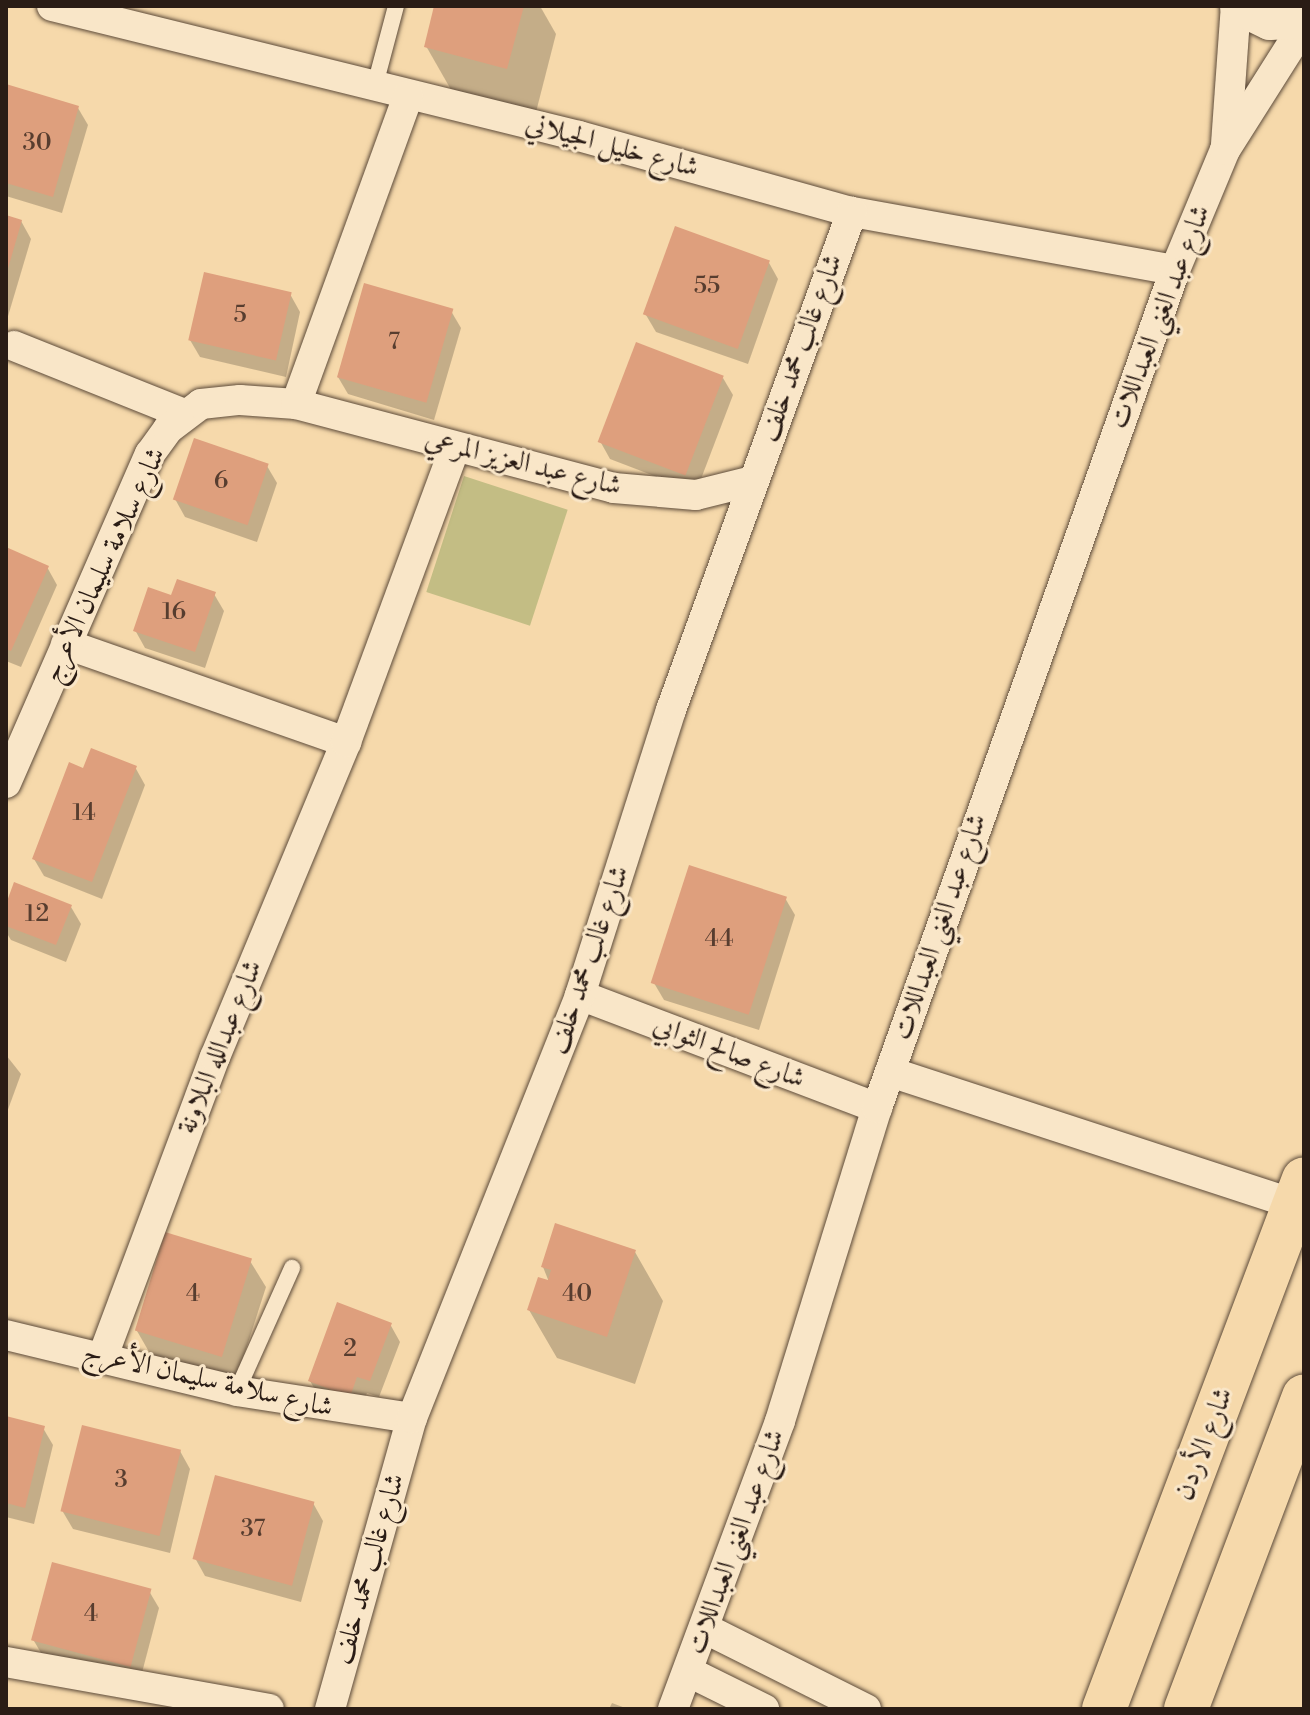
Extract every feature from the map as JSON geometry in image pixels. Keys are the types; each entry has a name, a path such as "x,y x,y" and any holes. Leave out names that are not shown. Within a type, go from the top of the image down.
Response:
{"highway":[{"name":"شارع الأردن","path":"1099,1701 1299,1192"},
{"path":"1196,1699 1304,1397"}],"street":[{"name":"شارع خليل الجيلاني","path":"52,6 579,136 852,212 1175,270"},
{"path":"1238,6 1270,21 1304,19"},
{"name":"شارع عبد الغني العبداللات","path":"1225,150 1238,6"},
{"name":"شارع عبد الغني العبداللات","path":"673,1709 706,1629 780,1421 877,1108 1175,270 1225,150 1304,25"},
{"path":"296,404 408,96"},
{"name":"شارع غالب محمد خلف","path":"330,1709 412,1418 580,995 671,710 852,212"},
{"path":"14,346 184,414"},
{"name":"شارع سلامة سليمان الأعرج","path":"6,783 150,454 184,414 218,400 296,404"},
{"name":"شارع عبد العزيز المرعي","path":"296,404 614,488 696,495 752,481"},
{"name":"شارع عبدالله البلاونة","path":"103,1356 215,1057 346,742 455,447"},
{"path":"66,644 346,742"},
{"name":"شارع صالح الثوابي","path":"580,995 877,1108"},
{"path":"890,1072 1299,1192"},
{"name":"شارع سلامة سليمان الأعرج","path":"6,1335 103,1356 237,1391 412,1418"},
{"path":"706,1629 866,1709"},
{"path":"6,1662 269,1709"},
{"path":"689,1672 764,1709"}],"lane":[{"path":"375,85 396,6"},
{"path":"237,1391 292,1268"}],"shaded area":[{"path":"464,476 568,510 530,626 426,592"}],"building":[{"path":"434,6 524,6 507,69 424,47"},
{"path":"6,84 79,106 53,197 6,183"},
{"path":"6,215 22,220 7,272 6,272"},
{"path":"675,226 770,261 738,349 643,314"},
{"path":"204,272 292,292 276,360 188,340"},
{"path":"364,283 453,309 426,403 337,377"},
{"path":"636,342 724,376 685,476 598,442"},
{"path":"194,438 269,464 248,525 173,499"},
{"path":"6,547 49,566 11,651 6,649"},
{"path":"177,579 216,592 195,652 133,631 148,587 171,595"},
{"path":"91,748 137,766 92,882 32,859 69,762 83,768"},
{"path":"689,865 787,897 749,1015 651,983"},
{"path":"14,882 72,905 56,945 6,926 6,904"},
{"path":"555,1223 636,1250 607,1337 527,1310 538,1277 548,1280 551,1270 541,1267"},
{"path":"165,1232 252,1259 222,1357 135,1330"},
{"path":"337,1302 392,1323 370,1381 357,1377 350,1397 308,1381"},
{"path":"6,1416 45,1426 25,1508 6,1503"},
{"path":"82,1425 181,1450 159,1536 60,1511"},
{"path":"215,1475 314,1502 292,1586 192,1559"},
{"path":"52,1562 151,1589 131,1667 31,1640"}]}
